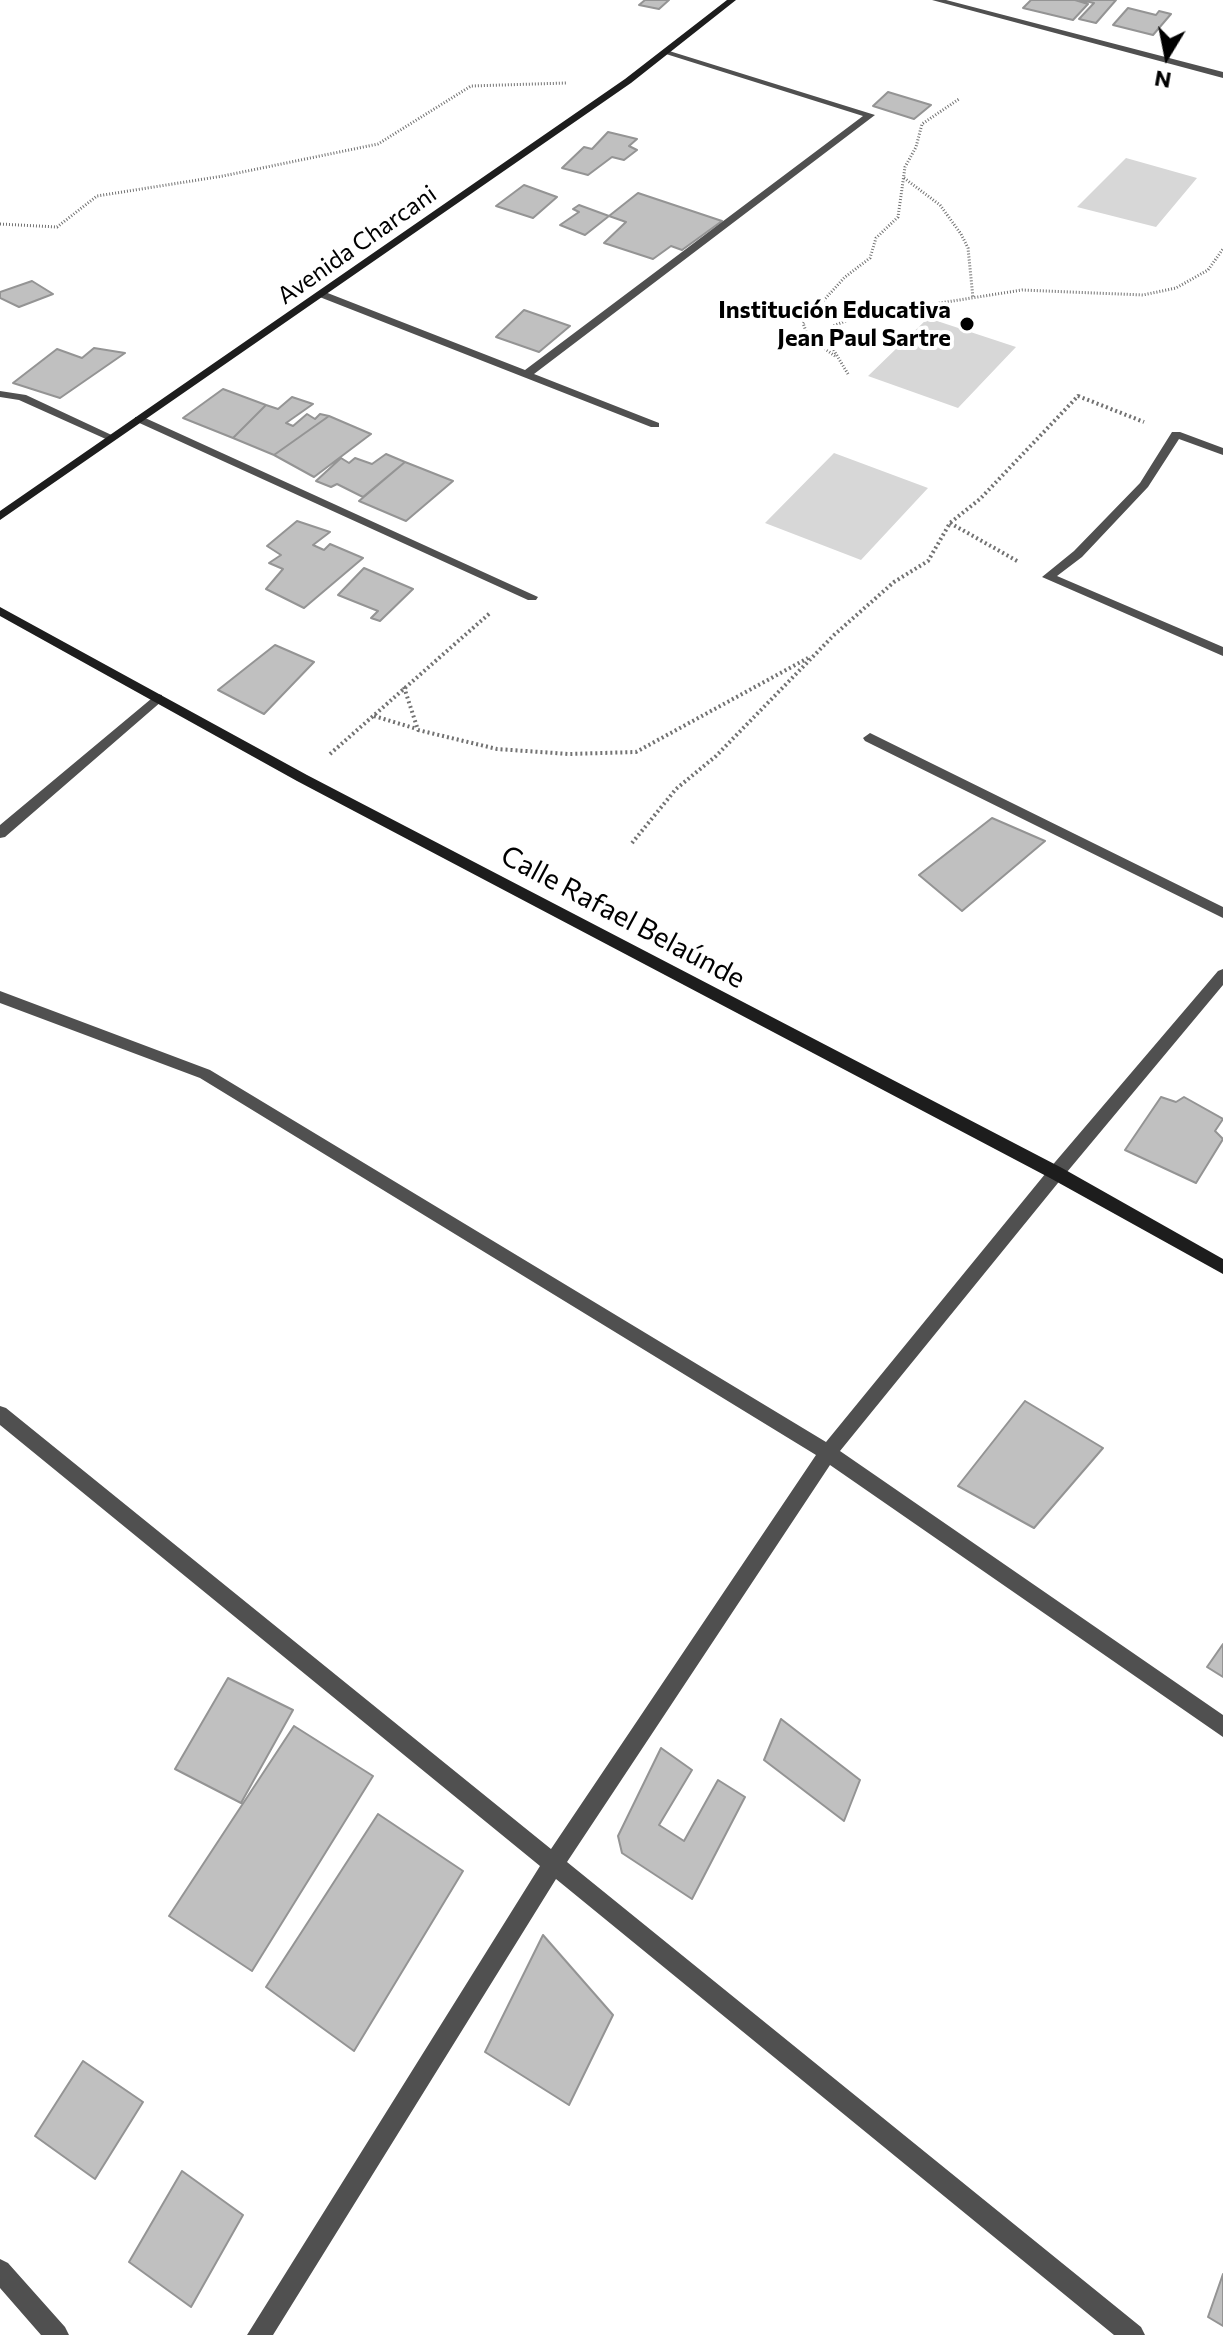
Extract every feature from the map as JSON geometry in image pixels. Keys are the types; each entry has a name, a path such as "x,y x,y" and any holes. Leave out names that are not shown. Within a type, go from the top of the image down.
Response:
{"main road":[{"name":"Avenida Charcani","path":"0,516 628,81 732,0"},
{"name":"Calle Rafael Belaúnde","path":"0,611 302,778 1056,1173 1223,1267"}],"street":[{"path":"936,0 1223,75"},
{"path":"526,375 870,115 669,52"},
{"path":"321,294 655,425"},
{"path":"0,394 22,397 112,438"},
{"path":"139,419 532,597"},
{"path":"1223,452 1176,434 1144,485 1078,554 1048,577 1223,652"},
{"path":"0,833 157,698"},
{"path":"870,738 1223,913"},
{"path":"259,2335 553,1865 828,1453 1056,1173 1223,975"},
{"path":"0,997 205,1074 828,1453 1223,1727"},
{"path":"0,1414 1133,2335"},
{"path":"0,2271 57,2335"}],"path":[{"path":"0,224 57,227 97,196 223,176 378,144 471,86 628,81"},
{"path":"836,357 808,337 803,323 845,277 870,258 876,238 898,217 904,177 922,124 959,99"},
{"path":"904,177 940,205 961,234 968,248 973,298"},
{"path":"848,374 830,344 833,326 895,308 1022,290 1143,295 1176,288 1208,270 1223,249"},
{"path":"632,843 676,789 716,756 813,655 894,582 928,561 950,523 980,499 1078,396 1176,434"},
{"path":"950,523 1027,566"},
{"path":"302,778 501,605 514,589"},
{"path":"374,716 497,749 569,754 636,752 813,655"},
{"path":"404,687 418,730"}],"shaded area":[{"path":"1126,158 1197,178 1156,227 1077,207"},
{"path":"928,318 1016,347 958,408 868,376"},
{"path":"834,453 928,488 861,560 765,523"}],"building":[{"path":"645,0 669,0 659,9 639,5"},
{"path":"1031,0 1075,0 1088,4 1073,20 1023,8"},
{"path":"1080,0 1116,0 1096,23 1079,19 1094,3"},
{"path":"1128,8 1156,15 1159,11 1171,14 1153,35 1113,25"},
{"path":"888,92 931,105 914,119 873,106"},
{"path":"608,132 637,139 629,146 637,150 624,160 612,157 588,175 562,168 584,147 592,149"},
{"path":"524,185 557,197 533,218 496,206"},
{"path":"638,193 722,221 682,250 671,246 653,259 604,243 626,222 609,216"},
{"path":"579,205 609,216 585,235 560,225 579,212 573,209"},
{"path":"32,281 53,294 19,307 0,298 0,292"},
{"path":"524,310 570,326 539,352 496,337"},
{"path":"94,348 125,353 60,398 13,383 57,349 82,358"},
{"path":"223,389 266,405 233,438 183,418"},
{"path":"292,397 313,404 286,423 293,426 307,414 315,419 320,414 329,416 274,455 233,438 266,405 278,409"},
{"path":"329,416 371,434 314,477 274,455"},
{"path":"386,454 405,462 363,497 337,484 331,487 316,481 341,458 349,463 355,458 372,464"},
{"path":"405,462 453,481 406,521 359,501"},
{"path":"297,521 330,532 313,545 324,550 330,544 363,558 304,608 266,589 283,569 269,563 281,555 267,546"},
{"path":"364,568 413,589 380,621 371,618 378,611 338,595"},
{"path":"275,645 314,662 264,714 218,690"},
{"path":"992,818 1045,841 962,911 919,875"},
{"path":"1161,1097 1176,1102 1184,1097 1223,1119 1215,1131 1223,1139 1196,1183 1125,1150"},
{"path":"1025,1401 1103,1448 1034,1528 958,1486"},
{"path":"1223,1644 1223,1677 1207,1667"},
{"path":"228,1678 293,1710 241,1803 175,1769"},
{"path":"781,1719 860,1780 844,1821 764,1760"},
{"path":"294,1726 373,1776 252,1971 169,1916"},
{"path":"661,1748 692,1770 659,1825 684,1841 718,1780 745,1797 692,1899 622,1853 618,1836"},
{"path":"378,1814 463,1871 354,2051 266,1987"},
{"path":"543,1935 613,2015 569,2105 485,2052"},
{"path":"83,2061 143,2102 95,2179 35,2136"},
{"path":"182,2171 243,2215 191,2307 129,2262"},
{"path":"1223,2274 1223,2326 1208,2317"}],"place":[{"name":"Institución Educativa Jean Paul Sartre","path":"967,324"}]}
